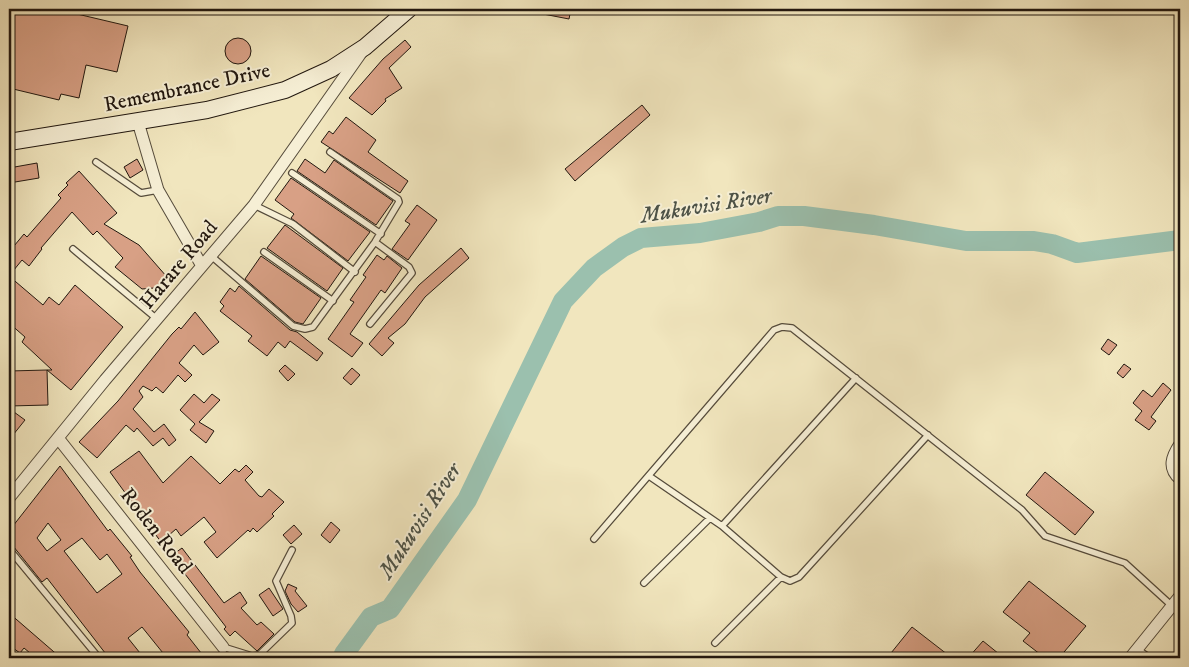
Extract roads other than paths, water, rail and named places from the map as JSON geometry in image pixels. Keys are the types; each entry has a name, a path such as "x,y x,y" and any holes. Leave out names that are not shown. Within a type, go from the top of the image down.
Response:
{"street":[{"name":"Remembrance Drive","path":"9,142 207,110 285,90 331,68 365,47 409,9"},
{"name":"Harare Road","path":"9,498 210,255 254,205 365,47"},
{"path":"138,122 158,190 202,266"},
{"name":"Roden Road","path":"58,438 222,652"},
{"path":"1180,444 1172,456 1172,469 1180,479"},
{"path":"1130,658 1180,596"}],"lane":[{"path":"210,255 293,326 305,329 313,328 355,272 399,205 398,199 330,152"},
{"path":"96,162 141,193 158,190"},
{"path":"292,173 381,234"},
{"path":"254,205 293,224 355,272"},
{"path":"370,324 412,273 409,267 375,242"},
{"path":"72,249 158,320"},
{"path":"264,252 333,301"},
{"path":"594,539 774,330 782,327 792,328 1022,510 1044,536 1125,563 1171,605"},
{"path":"722,526 856,378"},
{"path":"649,476 722,526 781,577 790,581 799,577 928,435"},
{"path":"644,583 710,518"},
{"path":"9,549 99,658"},
{"path":"222,652 252,656 259,655 292,623 291,616 276,581 292,550"},
{"path":"715,643 781,577"},
{"path":"1137,649 1150,658"}],"waterway":[{"name":"Mukuvisi River","path":"345,658 344,654 371,617 390,609 467,500 563,301 594,268 623,247 641,238 700,233 759,222 778,216 804,216 874,225 966,241 1034,241 1052,244 1077,253 1180,240"}]}
